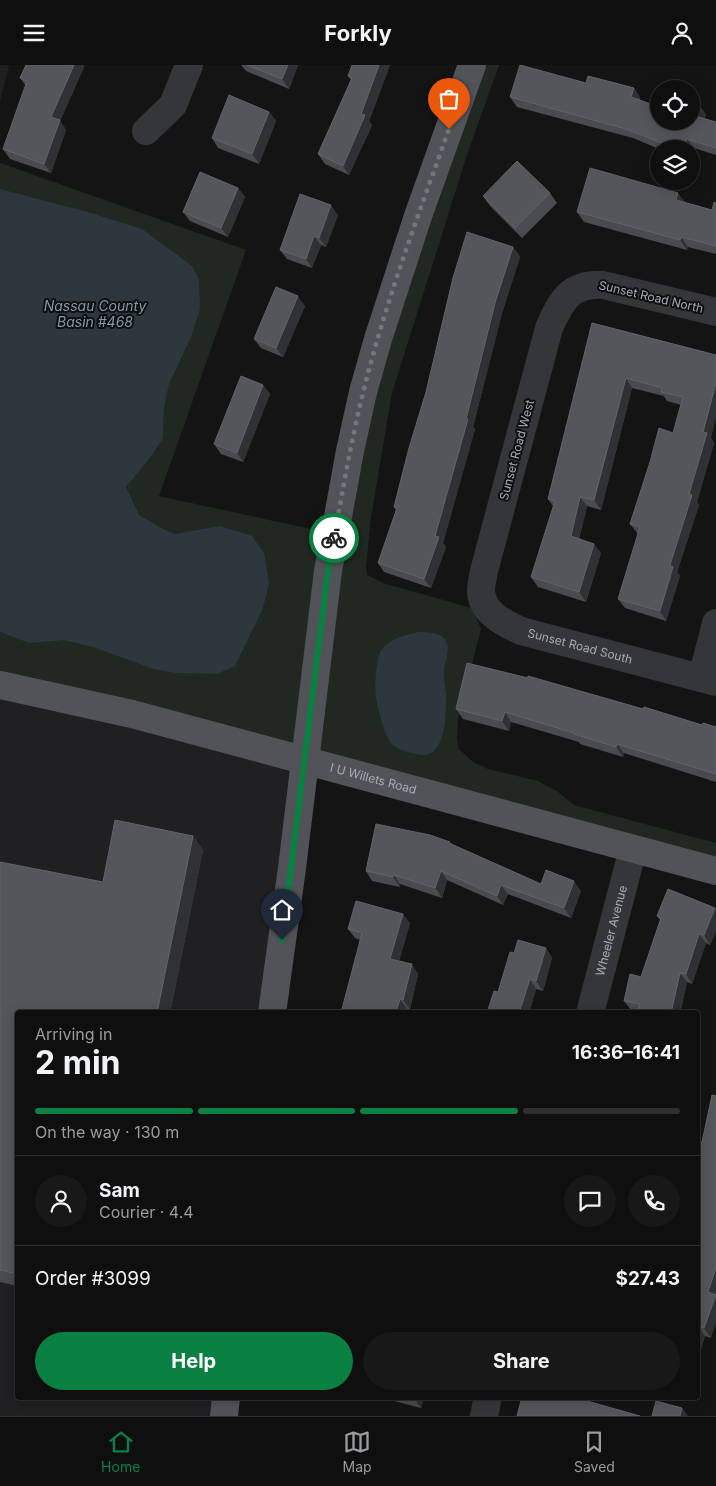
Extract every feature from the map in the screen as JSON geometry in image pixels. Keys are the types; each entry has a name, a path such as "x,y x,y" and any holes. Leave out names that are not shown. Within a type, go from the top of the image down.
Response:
{"main road":[{"path":"272,1010 328,571 350,451 363,392 378,339 418,217 472,65"},
{"name":"I U Willets Road","path":"0,685 132,714 716,871"},
{"path":"224,1416 226,1400"}],"street":[{"path":"146,131 173,105 189,65"},
{"name":"Sunset Road North","path":"549,329 559,307 574,290 590,284 602,285 716,312"},
{"name":"Sunset Road West","path":"484,571 549,329"},
{"name":"Sunset Road South","path":"484,571 481,591 483,600 488,610 502,623 521,631 709,680"},
{"path":"709,680 716,623"},
{"name":"Wheeler Avenue","path":"591,1010 633,849"},
{"path":"484,1416 487,1400"}],"shaded area":[{"path":"0,65 9,65 0,101"},
{"path":"470,65 499,65 467,155 392,393 371,517 367,575 383,583 472,608 481,629 458,719 457,740 459,749 473,762 488,769 538,781 557,791 574,805 716,843 716,865 0,679 0,163 246,250 159,496 334,534"},
{"path":"0,685 305,761 272,1010 15,1010 15,1400 226,1400 224,1416 0,1416"}],"water":[{"name":"Nassau County Basin #468","path":"0,189 91,213 142,229 192,266 199,280 200,309 191,337 169,384 164,407 163,438 126,487 139,515 161,528 175,534 220,526 252,536 264,553 269,583 263,608 235,666 217,674 176,673 154,669 93,647 64,640 29,643 0,632"},
{"path":"418,632 439,635 444,638 448,646 444,671 446,716 443,734 436,749 423,755 394,746 386,734 376,698 377,665 382,649 394,640"}],"building":[{"path":"26,65 74,65 51,117 60,120 44,164 3,149 27,81 20,78"},
{"path":"247,65 288,65 282,79"},
{"path":"352,65 379,65 361,114 365,115 343,166 318,154 352,78 348,76"},
{"path":"520,65 586,83 588,76 634,88 631,97 650,104 650,130 700,130 700,117 716,122 716,148 700,143 700,140 654,140 626,129 510,97"},
{"path":"229,95 269,112 252,154 212,138"},
{"path":"517,161 550,193 515,228 483,196"},
{"path":"590,168 650,185 650,190 667,190 678,193 676,200 712,210 714,202 716,203 716,246 681,237 680,240 577,212"},
{"path":"200,172 238,188 221,228 183,212"},
{"path":"300,194 331,205 319,238 314,236 306,259 280,250"},
{"path":"467,232 513,247 495,303 466,419 468,419 435,536 439,537 424,579 378,563 397,508 394,507 426,392 453,278"},
{"path":"276,287 298,296 276,348 254,339"},
{"path":"592,323 716,355 716,383 703,432 707,433 689,494 692,495 670,565 673,567 660,611 618,599 640,527 630,524 659,428 673,433 683,397 661,392 662,388 626,378 594,500 580,497 571,536 594,544 579,592 531,577 555,501 548,499"},
{"path":"241,376 263,385 237,453 214,444"},
{"path":"467,663 528,678 528,676 643,709 644,707 702,725 703,723 716,727 716,774 617,744 616,747 505,712 502,721 456,709"},
{"path":"115,820 193,836 158,1010 15,1010 15,1273 0,1270 0,862 103,882"},
{"path":"376,824 430,835 450,842 541,884 546,870 574,881 564,908 501,885 497,896 441,871 435,888 394,875 393,877 366,871"},
{"path":"668,889 715,908 704,935 699,934 686,974 680,973 672,1010 637,1010 640,1004 624,1001 630,974 641,977 661,918 657,916"},
{"path":"356,901 403,914 390,959 412,964 403,1000 400,999 397,1010 342,1010 362,933 348,929"},
{"path":"518,940 546,948 536,981 530,979 520,1010 488,1010 494,991 498,992 510,952 514,953"},
{"path":"712,1095 716,1096 716,1268 708,1292 716,1295 704,1328 700,1327 700,1142 702,1142"},
{"path":"521,1400 584,1400 640,1416 517,1416"},
{"path":"656,1401 682,1408 680,1416 652,1416"}],"way so far":[{"path":"334,538 350,451 373,356 449,129"}],"route":[{"path":"282,940 328,571 334,538"}]}
